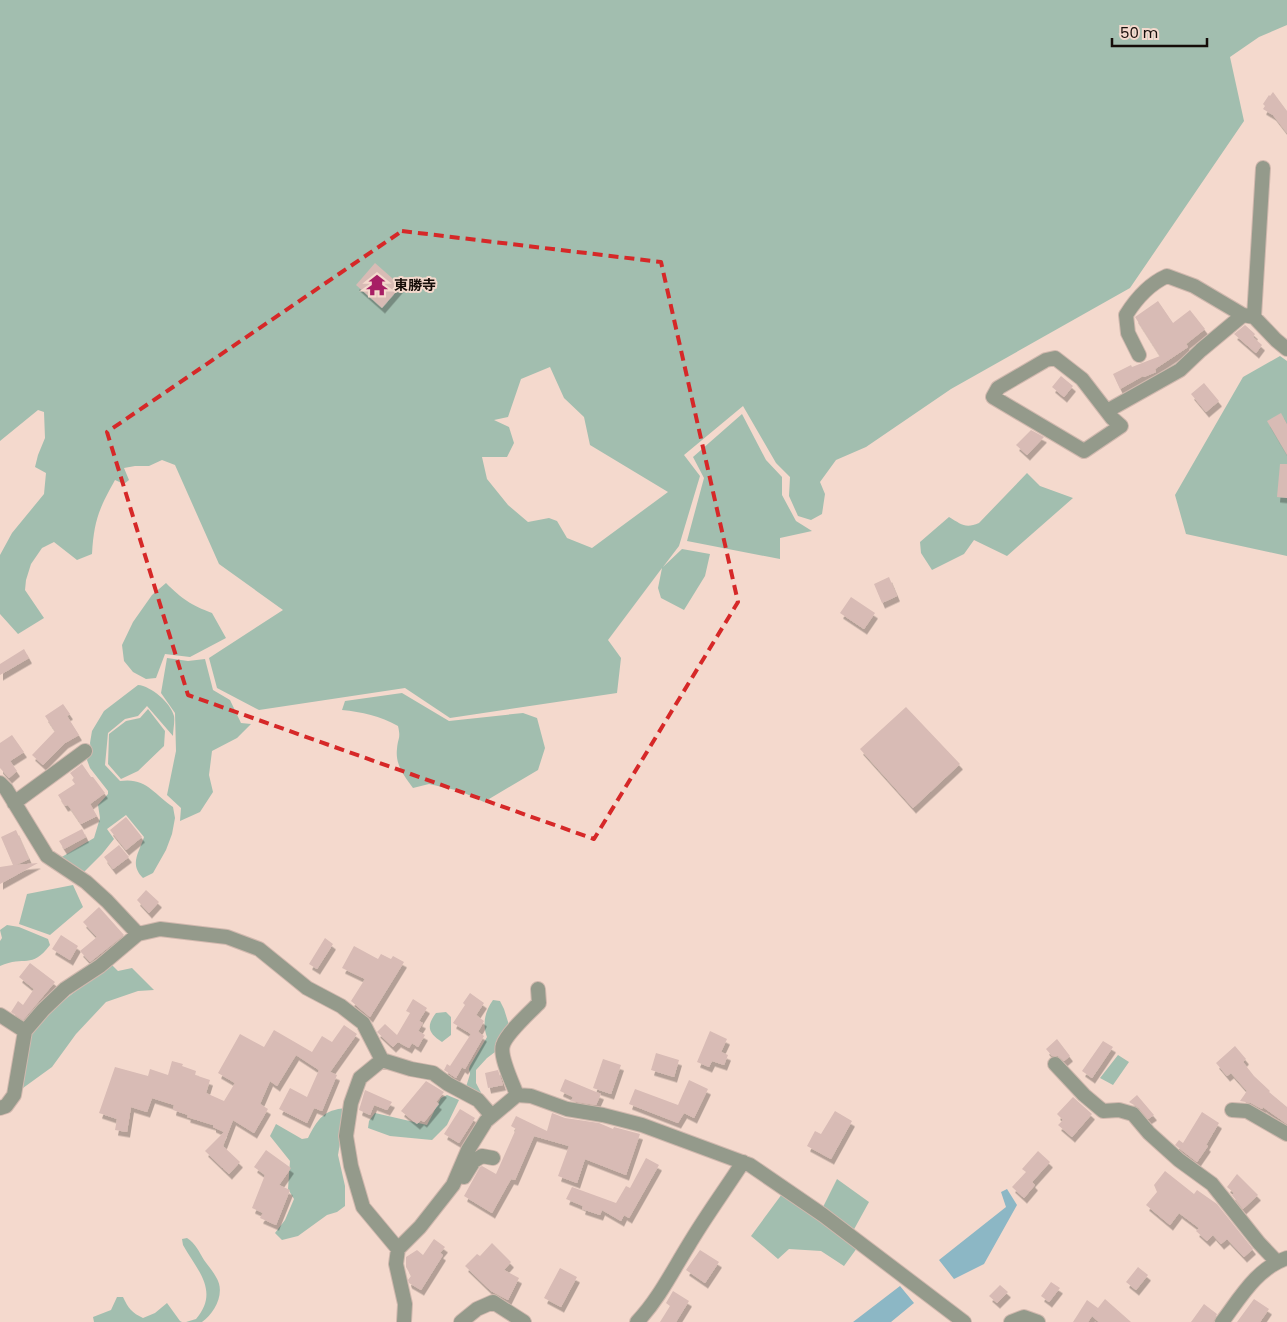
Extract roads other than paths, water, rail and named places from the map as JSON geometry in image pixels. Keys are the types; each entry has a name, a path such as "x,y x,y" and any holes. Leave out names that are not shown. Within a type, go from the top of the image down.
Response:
{"street":[{"path":"1106,411 1180,370 1201,350 1248,316 1263,168"},
{"path":"1139,355 1128,333 1126,316 1134,302 1157,281 1167,276 1194,286 1248,316 1287,349"},
{"path":"1055,358 1082,379 1106,411 1121,426 1084,452 993,397 998,388 1046,360 1055,358"},
{"path":"14,803 85,751"},
{"path":"0,783 6,789 47,856 86,882 138,934"},
{"path":"0,1108 6,1106 14,1095 25,1031 42,1010 65,989 100,966 138,934 160,929 227,937 259,949 306,988 342,1006 363,1024 382,1060 411,1069 433,1073 448,1084 478,1100 492,1116"},
{"path":"516,1095 503,1057 502,1046 517,1025 539,1002 538,989"},
{"path":"0,1015 25,1031"},
{"path":"382,1060 360,1078 351,1103 346,1136 351,1166 364,1207 398,1249"},
{"path":"1055,1064 1084,1095 1103,1111 1119,1110 1133,1114 1168,1151 1212,1184 1259,1243 1282,1260 1264,1270 1222,1322"},
{"path":"404,1322 405,1304 396,1264 398,1249 420,1227 453,1185 468,1150 486,1121 516,1095 531,1096 567,1108 642,1125 755,1168 823,1215 964,1322"},
{"path":"1232,1110 1247,1111 1287,1134"},
{"path":"453,1185 461,1182 474,1161 482,1156 493,1158"},
{"path":"637,1322 645,1314 670,1277 689,1244 743,1162"},
{"path":"461,1322 477,1309 493,1302 524,1322"},
{"path":"1011,1322 1024,1317 1038,1322"}],"water":[{"path":"1007,1189 1017,1205 984,1264 954,1279 939,1260 1006,1207 1001,1192"},
{"path":"900,1286 914,1303 891,1322 853,1322"}],"place":[{"name":"東勝寺","path":"377,285"}]}
